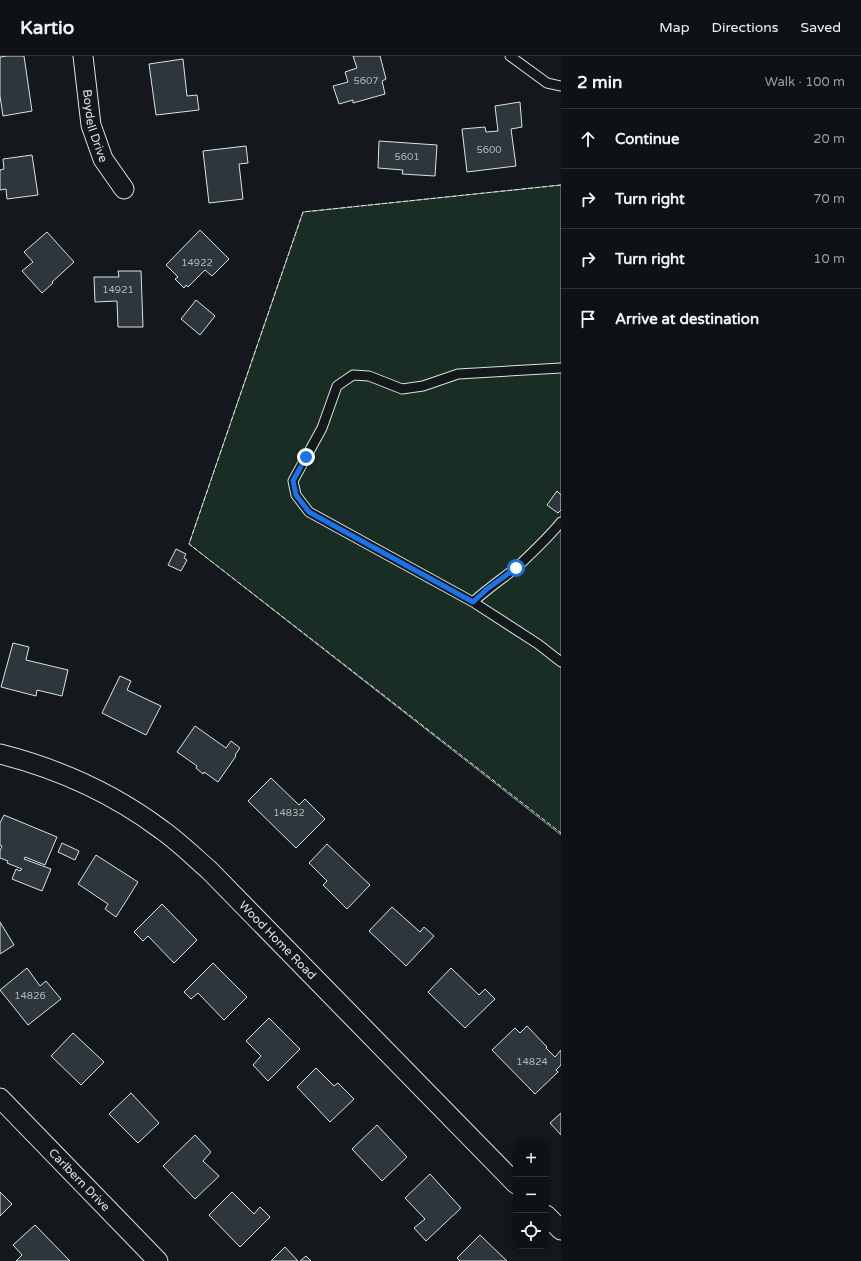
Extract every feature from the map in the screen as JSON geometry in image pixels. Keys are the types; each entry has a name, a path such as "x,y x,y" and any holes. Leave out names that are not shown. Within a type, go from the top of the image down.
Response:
{"street":[{"name":"Boydell Drive","path":"83,56 91,124 103,159 124,189"},
{"name":"Wood Home Road","path":"0,754 24,760 56,771 129,808 163,831 209,870 513,1181"},
{"name":"Carlbern Drive","path":"0,1098 158,1261"},
{"path":"549,1217 561,1230"}],"lane":[{"path":"510,56 547,83 561,86"},
{"path":"561,368 458,374 423,386 402,389 369,376 353,375 337,386 322,428 293,481 296,495 309,512 473,602 538,644 561,662"},
{"path":"473,602 487,589 516,568 550,535 561,522"}],"green space":[{"path":"561,185 561,835 189,544 303,212"}],"building":[{"path":"24,56 32,111 3,116 0,96 0,57"},
{"path":"353,56 380,56 386,79 382,81 385,94 353,103 353,100 339,104 333,86 348,82 345,72 357,68"},
{"path":"183,59 187,96 197,95 199,110 156,115 149,64"},
{"path":"520,102 522,127 511,129 516,166 467,172 462,129 485,127 486,132 498,131 495,106"},
{"path":"379,141 437,145 435,176 402,174 403,170 378,168"},
{"path":"246,146 248,163 239,164 243,199 209,203 203,151"},
{"path":"32,155 38,195 7,199 6,189 0,190 0,170 4,169 3,159"},
{"path":"200,230 229,259 212,276 205,270 188,287 186,285 184,288 175,279 178,277 166,265"},
{"path":"47,232 74,262 42,293 22,271 33,262 24,252"},
{"path":"118,271 141,271 143,327 118,327 117,301 95,302 94,277 119,277"},
{"path":"196,300 215,316 200,335 181,319"},
{"path":"557,491 561,495 561,510 558,513 547,505"},
{"path":"176,549 186,554 184,558 187,560 181,571 168,565"},
{"path":"13,643 29,647 26,660 68,670 62,696 37,690 36,696 1,687"},
{"path":"120,676 131,681 127,690 161,706 146,735 102,713"},
{"path":"195,726 226,748 231,741 240,748 218,782 204,772 203,774 196,768 197,766 177,752"},
{"path":"271,778 299,805 305,799 325,819 296,848 248,801"},
{"path":"4,815 57,837 45,865 25,857 24,859 51,869 42,891 12,879 16,869 20,871 22,869 7,863 8,861 0,858 2,846 0,845 0,823"},
{"path":"62,843 79,851 75,860 58,852"},
{"path":"327,844 370,885 347,909 323,885 327,881 309,863"},
{"path":"96,855 138,882 116,917 105,909 108,904 78,884"},
{"path":"162,904 197,940 174,963 148,936 143,941 134,932"},
{"path":"392,907 420,932 424,927 434,936 406,966 369,931"},
{"path":"0,922 14,945 0,954"},
{"path":"213,963 247,997 224,1020 198,993 191,999 184,992"},
{"path":"27,968 40,986 46,981 61,999 28,1025 0,990"},
{"path":"451,968 479,995 485,989 495,999 465,1028 428,992"},
{"path":"269,1018 300,1049 268,1081 253,1065 261,1056 246,1041"},
{"path":"527,1026 555,1057 561,1050 561,1065 556,1070 558,1072 535,1094 492,1050 515,1028 520,1033"},
{"path":"73,1033 104,1062 81,1085 51,1056"},
{"path":"316,1068 334,1086 338,1083 354,1099 330,1122 297,1087"},
{"path":"131,1093 159,1123 138,1143 109,1114"},
{"path":"561,1113 561,1135 550,1123"},
{"path":"377,1125 407,1157 382,1181 352,1149"},
{"path":"195,1135 211,1152 203,1161 219,1176 195,1199 163,1166"},
{"path":"430,1174 461,1208 426,1241 414,1228 425,1219 405,1198"},
{"path":"0,1192 12,1204 0,1216"},
{"path":"232,1192 254,1214 260,1207 270,1217 240,1247 209,1215"},
{"path":"35,1225 70,1261 16,1261 22,1255 13,1245"},
{"path":"480,1235 507,1261 460,1261 457,1258"},
{"path":"285,1247 298,1261 271,1261"},
{"path":"306,1256 311,1261 300,1261"}],"fence":[{"path":"561,185 303,212 189,544 561,833"}],"route":[{"path":"306,457 293,481 296,495 309,512 473,602 487,589 516,568"}]}
